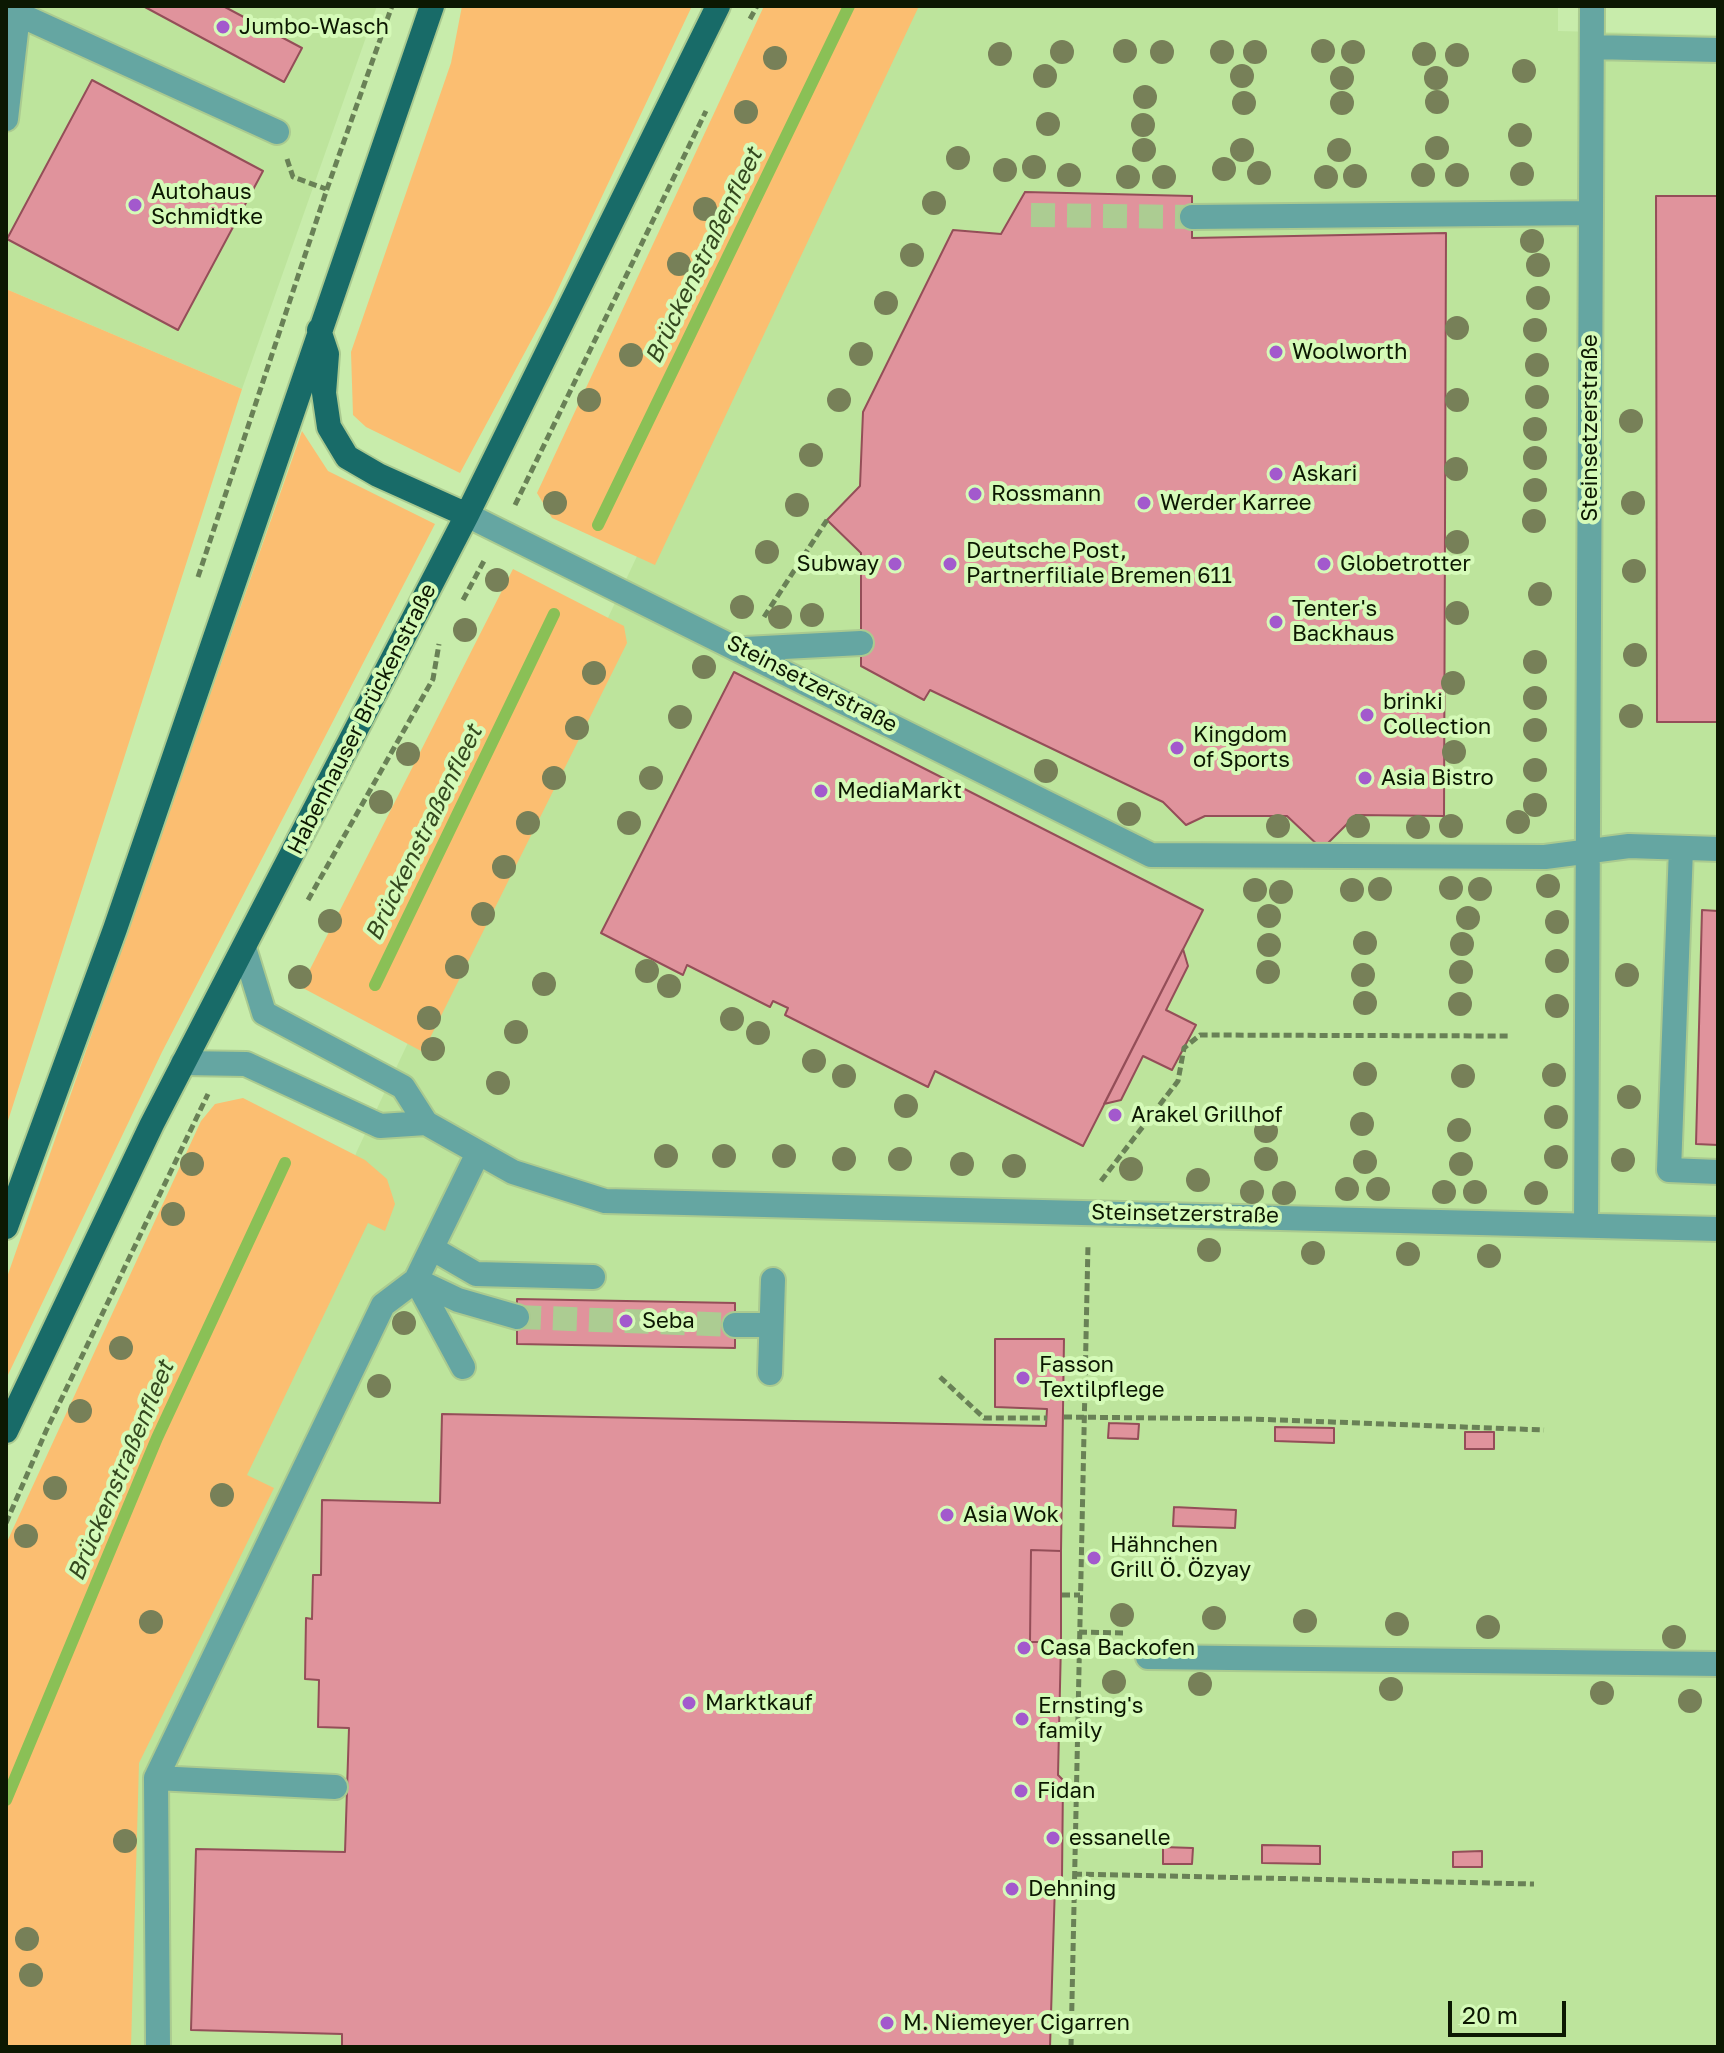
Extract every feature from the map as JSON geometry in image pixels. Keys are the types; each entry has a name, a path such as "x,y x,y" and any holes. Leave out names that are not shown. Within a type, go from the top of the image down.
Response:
{"main road":[{"path":"6,1227 115,929 432,6"},
{"name":"Habenhauser Brückenstraße","path":"6,1431 79,1272 183,1063 467,515 718,6"},
{"path":"319,330 327,354 324,393 329,427 347,457 378,475 467,515"}],"street":[{"name":"Steinsetzerstraße","path":"244,948 264,1013 403,1087 426,1123 478,1153 513,1172 605,1201 1586,1225 1592,6"},
{"path":"6,119 18,10 277,132"},
{"path":"1592,47 1718,50"},
{"path":"1192,217 1591,213"},
{"name":"Steinsetzerstraße","path":"467,515 743,649 1151,855 1545,857 1587,850 1718,849"},
{"path":"743,649 861,643"},
{"path":"1681,848 1669,1170 1718,1172"},
{"path":"183,1063 246,1064 380,1126 426,1123"},
{"path":"158,2047 156,1778 383,1305 416,1280 478,1153"},
{"path":"1586,1225 1718,1229"},
{"path":"433,1249 476,1274 593,1277"},
{"path":"416,1280 458,1300 517,1317"},
{"path":"416,1280 463,1367"},
{"path":"770,1373 773,1280"},
{"path":"735,1325 771,1325"},
{"path":"1148,1657 1718,1664"},
{"path":"156,1778 335,1787"}],"path":[{"path":"750,20 757,6"},
{"path":"459,606 500,531 709,105"},
{"path":"277,132 293,177 362,203"},
{"path":"743,649 827,520"},
{"path":"300,914 433,679 438,646 445,633"},
{"path":"1071,2047 1088,1212 1105,1172 1178,1081 1184,1048 1200,1035 1508,1036"},
{"path":"6,1523 46,1431 223,1063"},
{"path":"940,1377 984,1418 1047,1418"},
{"path":"1064,1417 1544,1430"},
{"path":"1062,1595 1080,1595"},
{"path":"1074,1874 1534,1884"}],"shaded area":[{"path":"6,6 377,6 242,389 6,289"},
{"path":"462,6 692,6 552,302 460,473 366,427 353,415 351,352 451,63"},
{"path":"764,6 919,6 655,565 552,518 537,493"},
{"path":"896,6 1558,6 1558,31 1718,35 1718,2047 6,2047 6,2018 357,1151"},
{"path":"6,289 242,389 6,1127"},
{"path":"302,431 328,471 435,524 162,1052 6,1379 6,1280"},
{"path":"513,569 624,626 627,643 423,1052 301,987"},
{"path":"243,1098 365,1160 387,1179 395,1204 385,1231 368,1223 247,1475 274,1488 139,1763 131,2047 6,2047 6,1544 201,1121 215,1104"}],"building":[{"name":"Jumbo-Wasch","path":"143,6 223,6 302,48 284,82"},
{"name":"Autohaus Schmidtke","path":"92,80 263,171 178,330 7,239"},
{"path":"1025,192 1192,196 1192,238 1446,233 1444,816 1356,815 1322,849 1287,816 1205,816 1186,825 1163,802 930,690 924,700 861,666 861,553 827,520 860,486 863,412 953,230 1001,234"},
{"path":"1656,196 1718,196 1718,722 1657,722"},
{"name":"MediaMarkt","path":"734,672 1203,910 1083,1146 935,1071 928,1087 785,1015 788,1008 773,1001 770,1007 687,965 683,975 601,933"},
{"path":"1702,910 1718,911 1718,1145 1696,1144"},
{"path":"1183,949 1188,966 1166,1010 1196,1025 1172,1070 1143,1056 1121,1100 1104,1104"},
{"name":"Seba","path":"517,1299 735,1303 735,1348 517,1344"},
{"name":"Marktkauf","path":"995,1339 1064,1339 1061,1551 1031,1550 1030,1642 1061,1642 1058,1775 1063,1780 1062,1877 1055,1884 1050,2047 342,2047 342,2034 191,2030 196,1849 345,1852 349,1728 318,1727 319,1680 305,1679 306,1618 312,1619 313,1575 321,1575 322,1500 440,1503 442,1414 1046,1426 1047,1409 995,1407"},
{"path":"1109,1423 1139,1424 1138,1439 1108,1438"},
{"path":"1275,1427 1334,1428 1334,1443 1275,1441"},
{"path":"1465,1432 1494,1432 1494,1449 1465,1449"},
{"path":"1174,1507 1236,1510 1235,1528 1173,1526"},
{"path":"1031,1550 1061,1551 1061,1642 1030,1642"},
{"path":"1262,1845 1320,1846 1320,1864 1262,1863"},
{"path":"1163,1847 1193,1848 1192,1864 1163,1864"},
{"path":"1482,1851 1482,1867 1453,1867 1453,1852"}],"waterway":[{"name":"Brückenstraßenfleet","path":"598,525 849,6"},
{"name":"Brückenstraßenfleet","path":"375,985 554,614"},
{"name":"Brückenstraßenfleet","path":"6,1800 157,1438 285,1163"}],"tunnel":[{"path":"1031,215 1192,217"},
{"path":"517,1317 735,1325"}],"place":[{"name":"Jumbo-Wasch","path":"223,27"},
{"name":"Autohaus Schmidtke","path":"135,205"},
{"name":"Woolworth","path":"1276,352"},
{"name":"Askari","path":"1276,474"},
{"name":"Rossmann","path":"975,494"},
{"name":"Werder Karree","path":"1144,503"},
{"name":"Subway","path":"895,564"},
{"name":"Deutsche Post, Partnerfiliale Bremen 611","path":"950,564"},
{"name":"Globetrotter","path":"1324,564"},
{"name":"Tenter's Backhaus","path":"1276,622"},
{"name":"brinki Collection","path":"1367,715"},
{"name":"Kingdom of Sports","path":"1177,748"},
{"name":"Asia Bistro","path":"1365,778"},
{"name":"MediaMarkt","path":"821,791"},
{"name":"Arakel Grillhof","path":"1115,1115"},
{"name":"Seba","path":"626,1321"},
{"name":"Fasson Textilpflege","path":"1023,1378"},
{"name":"Asia Wok","path":"947,1515"},
{"name":"Hähnchen Grill Ö. Özyay","path":"1094,1558"},
{"name":"Casa Backofen","path":"1024,1648"},
{"name":"Marktkauf","path":"689,1703"},
{"name":"Ernsting's family","path":"1022,1719"},
{"name":"Fidan","path":"1021,1791"},
{"name":"essanelle","path":"1053,1838"},
{"name":"Dehning","path":"1012,1889"},
{"name":"M. Niemeyer Cigarren","path":"887,2023"}]}
